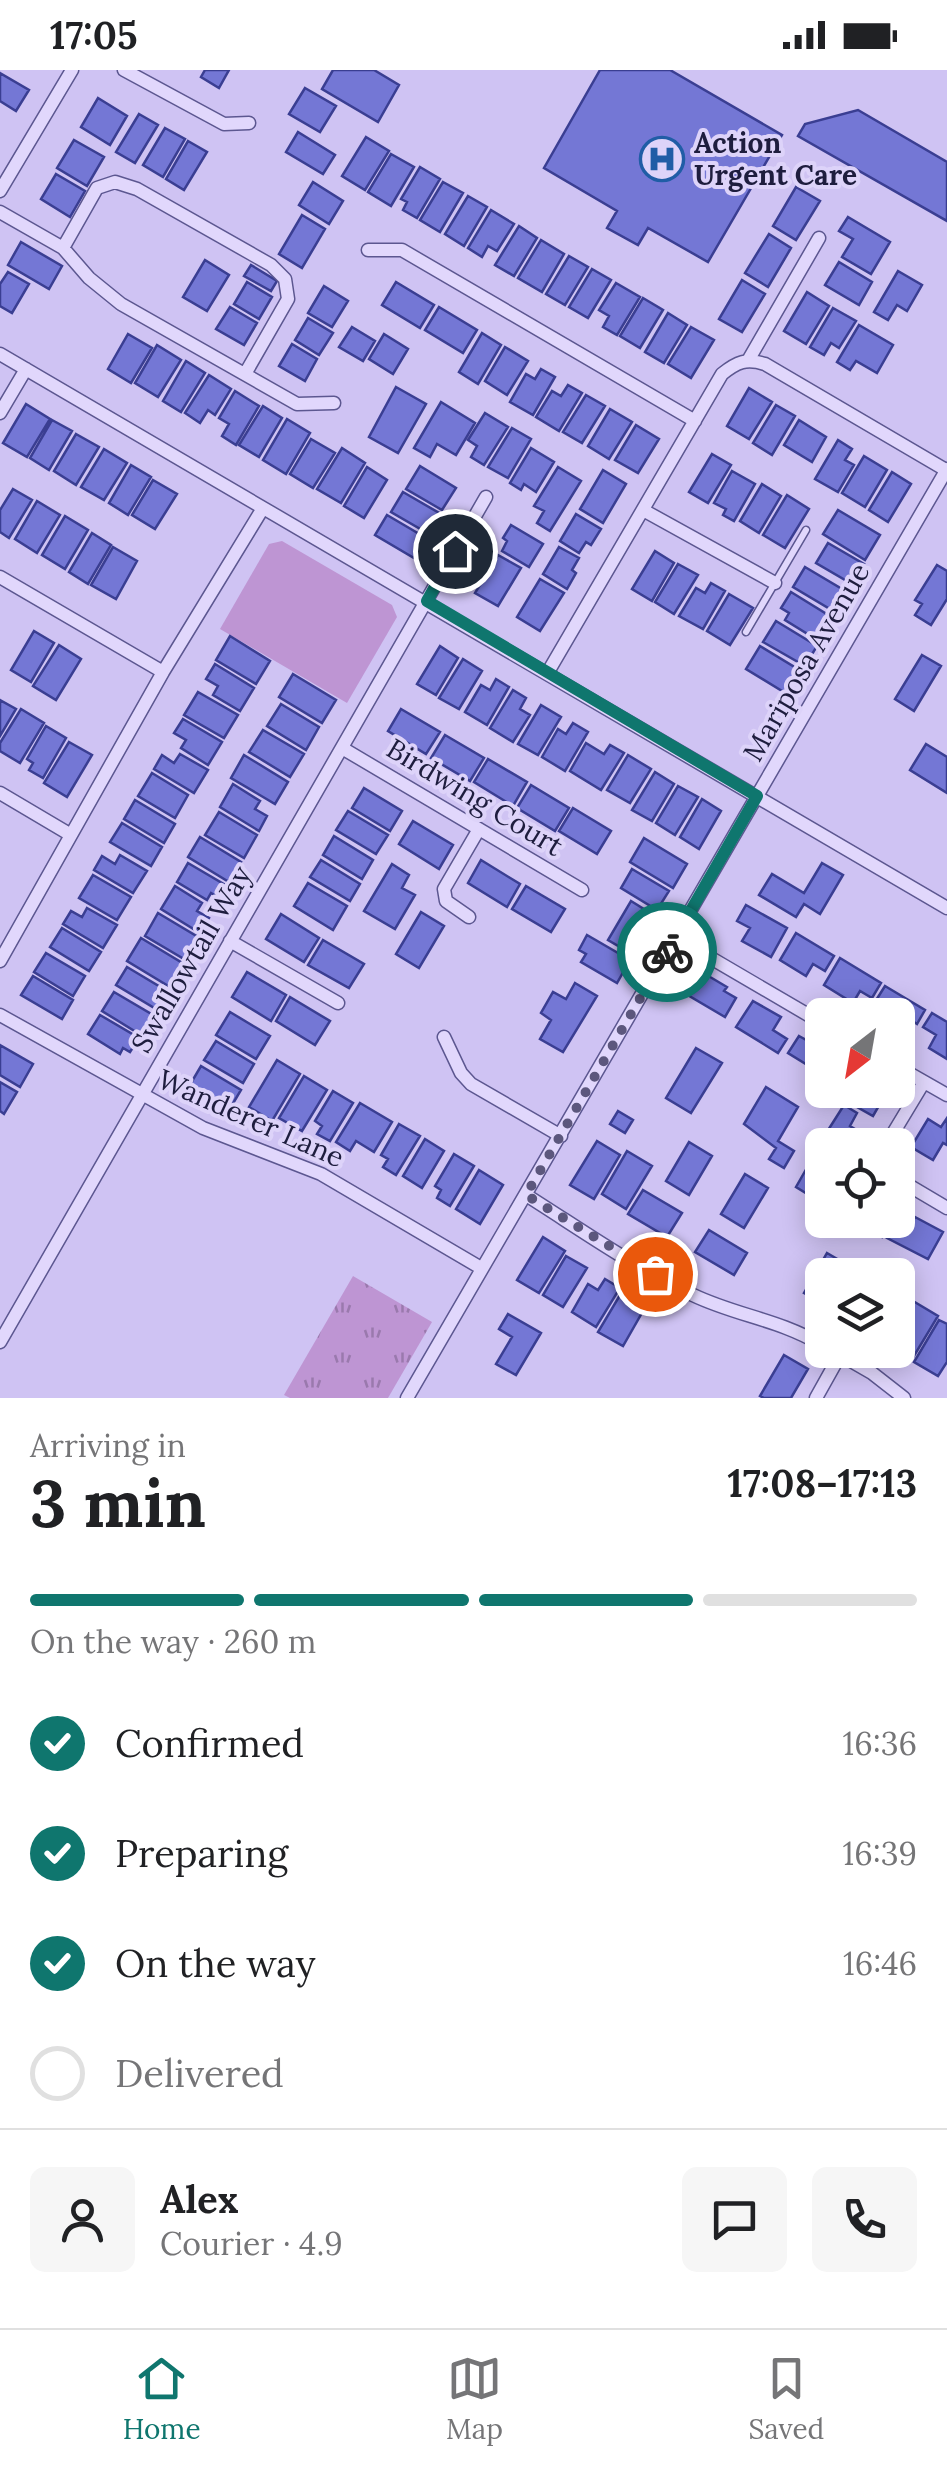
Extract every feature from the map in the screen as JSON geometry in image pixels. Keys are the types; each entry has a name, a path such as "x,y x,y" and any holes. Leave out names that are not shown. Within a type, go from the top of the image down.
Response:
{"street":[{"path":"0,192 72,70"},
{"path":"124,70 224,124 249,123"},
{"path":"63,248 98,188 115,182 137,189 271,265 285,279 288,298 246,374"},
{"path":"0,212 63,248 89,278 121,304 297,404 334,403"},
{"path":"749,359 818,238"},
{"path":"368,250 402,250 695,420"},
{"path":"0,354 947,908"},
{"path":"548,672 722,374 735,364 749,359 765,364 946,470"},
{"path":"0,412 26,369"},
{"name":"Mariposa Avenue","path":"406,1398 946,470"},
{"name":"Swallowtail Way","path":"0,1342 486,498"},
{"path":"0,960 164,672 263,508"},
{"path":"643,510 775,583"},
{"path":"0,577 164,672"},
{"name":"Birdwing Court","path":"342,748 582,890"},
{"path":"0,793 72,835"},
{"path":"469,917 446,901 444,888 479,828"},
{"path":"675,937 805,1013"},
{"path":"230,941 338,1003"},
{"name":"Wanderer Lane","path":"0,1015 203,1128 320,1174 482,1268"},
{"path":"444,1038 461,1073 471,1084 560,1136"},
{"path":"915,1076 947,1095"},
{"path":"896,1128 924,1082"},
{"path":"915,1189 947,1208"},
{"path":"526,1195 691,1294 805,1335"},
{"path":"816,1398 829,1368"},
{"path":"863,1368 904,1398"}],"lane":[{"path":"746,632 806,530"}],"green space":[{"path":"282,541 392,605 397,617 347,703 220,629 269,544"},
{"path":"353,1276 432,1322 388,1398 284,1395"}],"building":[{"path":"205,70 229,70 219,88 201,77"},
{"path":"333,70 374,70 399,85 378,122 322,89"},
{"path":"600,70 670,70 782,135 708,262 648,228 638,245 607,228 617,211 544,168"},
{"path":"0,73 29,90 16,111 0,101"},
{"path":"305,88 336,106 320,132 289,114"},
{"path":"98,98 127,116 110,145 81,127"},
{"path":"858,110 947,162 947,221 798,136 805,124"},
{"path":"139,114 158,125 135,163 116,152"},
{"path":"165,128 185,139 163,177 143,165"},
{"path":"298,132 335,155 323,174 286,152"},
{"path":"366,137 389,151 365,190 342,176"},
{"path":"74,140 104,157 87,186 57,168"},
{"path":"188,141 207,152 184,190 166,179"},
{"path":"391,154 414,167 391,206 368,192"},
{"path":"420,167 440,179 417,218 403,210 407,202 401,199"},
{"path":"56,174 85,191 70,217 41,199"},
{"path":"313,182 343,201 329,224 299,205"},
{"path":"443,182 463,193 440,232 420,220"},
{"path":"796,187 820,201 796,240 773,226"},
{"path":"468,196 487,207 464,246 445,234"},
{"path":"491,210 514,224 497,251 488,246 482,257 468,248"},
{"path":"302,215 325,229 302,268 279,254"},
{"path":"848,217 890,242 871,274 842,257 853,239 839,231"},
{"path":"519,226 537,238 514,276 495,265"},
{"path":"769,234 791,248 768,287 745,273"},
{"path":"541,240 564,254 542,292 518,278"},
{"path":"21,242 62,266 49,289 8,265"},
{"path":"569,256 588,267 565,305 546,294"},
{"path":"205,260 229,275 207,311 183,297"},
{"path":"839,262 872,282 859,305 825,285"},
{"path":"251,265 277,281 271,291 244,276"},
{"path":"592,269 611,280 588,318 569,307"},
{"path":"898,271 922,285 907,311 897,305 888,320 874,312"},
{"path":"8,272 29,284 12,313 0,306 0,284"},
{"path":"742,280 765,294 742,332 719,319"},
{"path":"247,282 272,297 259,319 234,304"},
{"path":"396,282 434,305 420,328 382,305"},
{"path":"616,283 640,297 617,335 603,327 609,316 599,310"},
{"path":"324,286 348,301 332,327 308,313"},
{"path":"807,292 829,306 806,344 784,331"},
{"path":"643,298 663,310 640,348 620,336"},
{"path":"230,307 257,323 244,345 216,329"},
{"path":"439,307 477,330 463,353 425,330"},
{"path":"833,308 856,321 839,348 831,343 824,355 810,347"},
{"path":"668,313 687,325 664,363 645,352"},
{"path":"308,318 333,333 319,355 295,340"},
{"path":"859,325 893,345 877,373 856,361 850,370 837,362"},
{"path":"352,327 375,341 363,361 339,347"},
{"path":"691,327 714,340 691,378 668,364"},
{"path":"482,333 501,345 478,384 459,372"},
{"path":"128,334 152,348 131,383 108,369"},
{"path":"384,334 408,349 393,374 369,359"},
{"path":"292,344 317,359 305,381 279,366"},
{"path":"157,345 181,360 158,397 135,383"},
{"path":"505,347 528,361 507,395 485,381"},
{"path":"186,361 205,373 181,412 163,401"},
{"path":"541,369 555,377 533,415 510,402 526,374 535,379"},
{"path":"209,375 231,389 215,415 208,410 200,423 185,413"},
{"path":"568,385 582,393 559,431 536,417 552,391 561,396"},
{"path":"396,387 426,404 398,453 369,437"},
{"path":"749,388 772,402 749,439 727,426"},
{"path":"235,391 259,406 236,445 222,436 229,424 219,418"},
{"path":"586,395 605,406 582,443 563,432"},
{"path":"441,402 475,423 456,455 437,444 430,457 414,448"},
{"path":"26,404 50,419 27,457 3,443"},
{"path":"776,405 795,416 772,455 753,443"},
{"path":"263,406 282,418 259,457 239,445"},
{"path":"610,409 632,422 609,459 588,446"},
{"path":"485,413 508,427 484,465 471,457 477,446 468,440"},
{"path":"287,419 310,433 286,474 263,460"},
{"path":"52,420 72,431 49,470 30,458"},
{"path":"799,420 826,437 812,462 784,445"},
{"path":"636,425 659,439 638,473 615,460"},
{"path":"512,428 531,439 508,478 488,467"},
{"path":"76,434 99,447 76,485 54,471"},
{"path":"311,439 335,453 313,488 290,474"},
{"path":"838,440 852,449 845,460 854,465 838,492 815,479"},
{"path":"342,448 365,463 341,503 317,489"},
{"path":"531,448 554,462 536,492 524,484 521,490 510,483"},
{"path":"104,449 127,463 104,500 81,487"},
{"path":"712,454 731,465 708,503 689,492"},
{"path":"864,456 887,470 865,507 842,493"},
{"path":"131,465 151,477 128,515 109,503"},
{"path":"420,466 456,488 442,510 406,489"},
{"path":"367,467 387,480 364,518 344,506"},
{"path":"558,467 581,481 550,531 537,523 544,511 534,506"},
{"path":"603,470 626,484 603,523 580,509"},
{"path":"732,471 755,484 734,521 723,515 726,509 714,503"},
{"path":"892,472 911,484 888,522 869,510"},
{"path":"153,480 177,494 155,529 132,515"},
{"path":"762,484 781,496 759,533 740,521"},
{"path":"13,489 32,500 9,538 0,532 0,510"},
{"path":"403,492 441,514 429,534 391,512"},
{"path":"787,495 809,509 785,548 763,535"},
{"path":"37,501 60,515 37,553 15,539"},
{"path":"838,510 880,535 865,560 823,534"},
{"path":"576,514 601,529 591,545 586,542 579,553 560,541"},
{"path":"387,515 426,538 414,558 375,535"},
{"path":"65,516 88,530 65,569 42,555"},
{"path":"511,525 543,544 529,567 502,551 507,541 503,538"},
{"path":"92,533 111,545 88,584 69,572"},
{"path":"828,543 864,564 852,584 816,563"},
{"path":"113,547 137,561 116,599 91,585"},
{"path":"559,547 579,558 567,589 543,574"},
{"path":"655,551 674,563 652,601 632,589"},
{"path":"498,555 521,568 498,606 475,593"},
{"path":"678,564 698,575 674,614 655,602"},
{"path":"937,565 947,571 947,599 931,625 915,615 922,604 915,600"},
{"path":"805,567 847,592 835,612 793,587"},
{"path":"540,579 564,593 540,631 517,617"},
{"path":"711,583 725,591 703,629 679,616 696,588 705,593"},
{"path":"791,592 833,618 819,641 785,620 789,613 781,608"},
{"path":"729,594 753,608 730,645 707,631"},
{"path":"776,621 817,646 805,666 763,642"},
{"path":"34,631 54,643 31,682 11,670"},
{"path":"230,636 270,661 256,684 216,660"},
{"path":"59,645 81,659 56,700 33,686"},
{"path":"440,646 458,658 436,695 417,684"},
{"path":"760,646 801,671 787,694 746,669"},
{"path":"922,655 941,666 914,711 895,699"},
{"path":"463,659 482,671 459,709 439,698"},
{"path":"215,664 254,688 240,711 213,695 218,686 206,679"},
{"path":"293,674 336,700 322,723 279,697"},
{"path":"496,679 509,687 487,725 465,712 481,685 490,690"},
{"path":"513,690 526,698 520,709 530,715 513,742 490,728"},
{"path":"198,692 238,715 224,738 184,715"},
{"path":"0,700 16,709 0,736"},
{"path":"281,704 319,727 306,750 267,726"},
{"path":"541,705 561,717 538,755 518,744"},
{"path":"21,709 44,723 20,763 0,751 0,743"},
{"path":"401,709 440,732 426,754 388,731"},
{"path":"183,719 222,742 208,765 181,748 186,740 174,733"},
{"path":"573,723 588,732 565,771 542,757 558,729 566,734"},
{"path":"46,726 66,738 43,778 29,770 33,763 27,759"},
{"path":"263,730 304,754 290,777 249,752"},
{"path":"445,735 484,758 470,781 431,758"},
{"path":"69,742 92,755 67,797 44,783"},
{"path":"586,743 604,754 610,745 624,753 601,790 570,771"},
{"path":"926,744 947,757 947,793 910,770"},
{"path":"180,754 208,770 194,793 154,769 162,755 174,763"},
{"path":"244,755 288,782 275,804 231,778"},
{"path":"628,755 651,769 630,803 607,790"},
{"path":"488,759 527,782 513,806 474,782"},
{"path":"655,772 674,784 652,821 632,810"},
{"path":"152,773 188,795 175,818 138,796"},
{"path":"233,784 260,801 255,809 267,816 259,831 220,807"},
{"path":"531,785 569,808 555,831 517,808"},
{"path":"678,786 698,797 675,835 656,823"},
{"path":"364,788 402,811 390,831 352,808"},
{"path":"702,799 721,811 699,849 680,837"},
{"path":"135,800 175,824 164,843 124,819"},
{"path":"573,808 611,831 597,854 559,831"},
{"path":"348,811 388,835 376,854 336,830"},
{"path":"219,812 257,835 244,858 205,835"},
{"path":"413,821 453,845 439,869 399,844"},
{"path":"122,823 162,847 151,866 110,842"},
{"path":"334,836 373,860 362,879 323,855"},
{"path":"200,837 241,862 229,882 188,857"},
{"path":"644,838 687,864 673,888 630,862"},
{"path":"120,855 147,871 133,893 94,870 102,856 115,864"},
{"path":"321,860 360,884 350,901 310,877"},
{"path":"481,860 520,884 507,907 468,883"},
{"path":"188,863 227,886 219,898 211,893 207,900 177,882"},
{"path":"822,863 843,875 820,914 804,904 796,917 759,895 772,874 804,893"},
{"path":"392,864 409,875 402,888 415,895 395,929 364,911"},
{"path":"632,869 669,891 657,910 621,888"},
{"path":"93,875 131,897 117,920 79,898"},
{"path":"308,883 347,906 333,930 294,906"},
{"path":"175,886 202,903 197,911 209,918 200,933 161,909"},
{"path":"526,886 565,909 551,932 512,909"},
{"path":"631,901 655,916 632,954 608,940"},
{"path":"746,905 787,928 771,957 742,941 750,928 737,921"},
{"path":"87,908 117,925 103,948 63,924 71,911 82,917"},
{"path":"421,912 444,926 419,968 396,954"},
{"path":"158,913 198,937 184,959 145,936"},
{"path":"281,914 319,938 304,962 266,939"},
{"path":"62,928 101,952 89,971 50,947"},
{"path":"796,933 834,956 825,971 813,964 806,976 780,960"},
{"path":"587,935 630,960 617,983 581,962 586,954 579,950"},
{"path":"141,938 184,964 170,987 127,961"},
{"path":"323,940 364,964 349,988 308,965"},
{"path":"46,953 85,976 73,996 34,972"},
{"path":"840,958 881,983 872,998 860,991 856,998 845,998 824,985"},
{"path":"127,967 167,991 156,1009 116,985"},
{"path":"700,971 727,987 724,991 736,998 725,1017 686,994"},
{"path":"247,972 286,995 271,1021 232,997"},
{"path":"33,976 73,1000 62,1019 21,995"},
{"path":"575,983 597,996 563,1052 540,1039 551,1020 541,1013 553,992 566,999"},
{"path":"885,986 905,998 877,998"},
{"path":"114,992 153,1015 141,1035 102,1011"},
{"path":"290,997 330,1021 315,1045 276,1021"},
{"path":"753,1001 781,1017 773,1030 787,1039 778,1053 736,1027"},
{"path":"915,1004 925,1010 915,1023"},
{"path":"230,1012 270,1036 256,1059 216,1035"},
{"path":"932,1013 947,1022 947,1059 929,1048 936,1035 923,1027"},
{"path":"100,1015 139,1038 130,1052 123,1048 120,1054 88,1034"},
{"path":"799,1036 805,1039 805,1064 788,1053"},
{"path":"216,1041 254,1064 243,1083 204,1060"},
{"path":"0,1045 33,1064 20,1087 0,1075"},
{"path":"696,1048 722,1063 691,1113 666,1098"},
{"path":"277,1060 300,1074 272,1121 249,1107"},
{"path":"201,1066 241,1090 228,1112 188,1088"},
{"path":"304,1076 327,1090 302,1131 279,1118"},
{"path":"0,1082 17,1092 4,1114 0,1111"},
{"path":"766,1087 798,1107 778,1141 794,1151 784,1168 769,1159 776,1148 744,1124"},
{"path":"333,1091 353,1103 330,1141 317,1134 322,1126 315,1121"},
{"path":"360,1103 392,1122 374,1152 356,1141 350,1151 336,1142"},
{"path":"842,1108 857,1113 850,1126 853,1128 829,1128"},
{"path":"859,1108 878,1108 873,1116"},
{"path":"618,1111 633,1120 625,1133 610,1124"},
{"path":"947,1118 947,1145 943,1143 933,1160 915,1149 915,1140 928,1119 941,1127"},
{"path":"399,1124 420,1136 396,1175 383,1167 388,1159 381,1155"},
{"path":"425,1139 444,1151 422,1188 403,1176"},
{"path":"597,1141 620,1155 594,1199 570,1185"},
{"path":"689,1142 712,1156 689,1195 666,1181"},
{"path":"627,1151 652,1166 626,1209 602,1194"},
{"path":"454,1154 474,1166 450,1206 437,1198 441,1190 435,1186"},
{"path":"479,1170 503,1185 480,1224 456,1209"},
{"path":"805,1171 805,1193 796,1187"},
{"path":"745,1174 768,1188 744,1228 721,1214"},
{"path":"643,1190 682,1213 667,1237 628,1214"},
{"path":"915,1217 943,1232 928,1259 887,1238 915,1238"},
{"path":"709,1230 747,1253 734,1275 695,1252"},
{"path":"543,1237 565,1251 539,1293 517,1280"},
{"path":"566,1256 587,1268 563,1307 543,1295"},
{"path":"605,1279 620,1288 596,1327 572,1312 588,1284 598,1290"},
{"path":"623,1290 647,1304 623,1346 598,1332"},
{"path":"915,1302 938,1316 915,1354"},
{"path":"508,1314 541,1333 516,1375 496,1364 512,1337 499,1329"},
{"path":"939,1320 947,1324 947,1362 938,1376 915,1360"},
{"path":"784,1355 808,1369 791,1398 760,1396"}],"way so far":[{"path":"655,1274 526,1195 667,952"}],"place":[{"name":"Action Urgent Care","path":"662,159"}],"route":[{"path":"455,551 427,601 757,796 667,952"}]}
